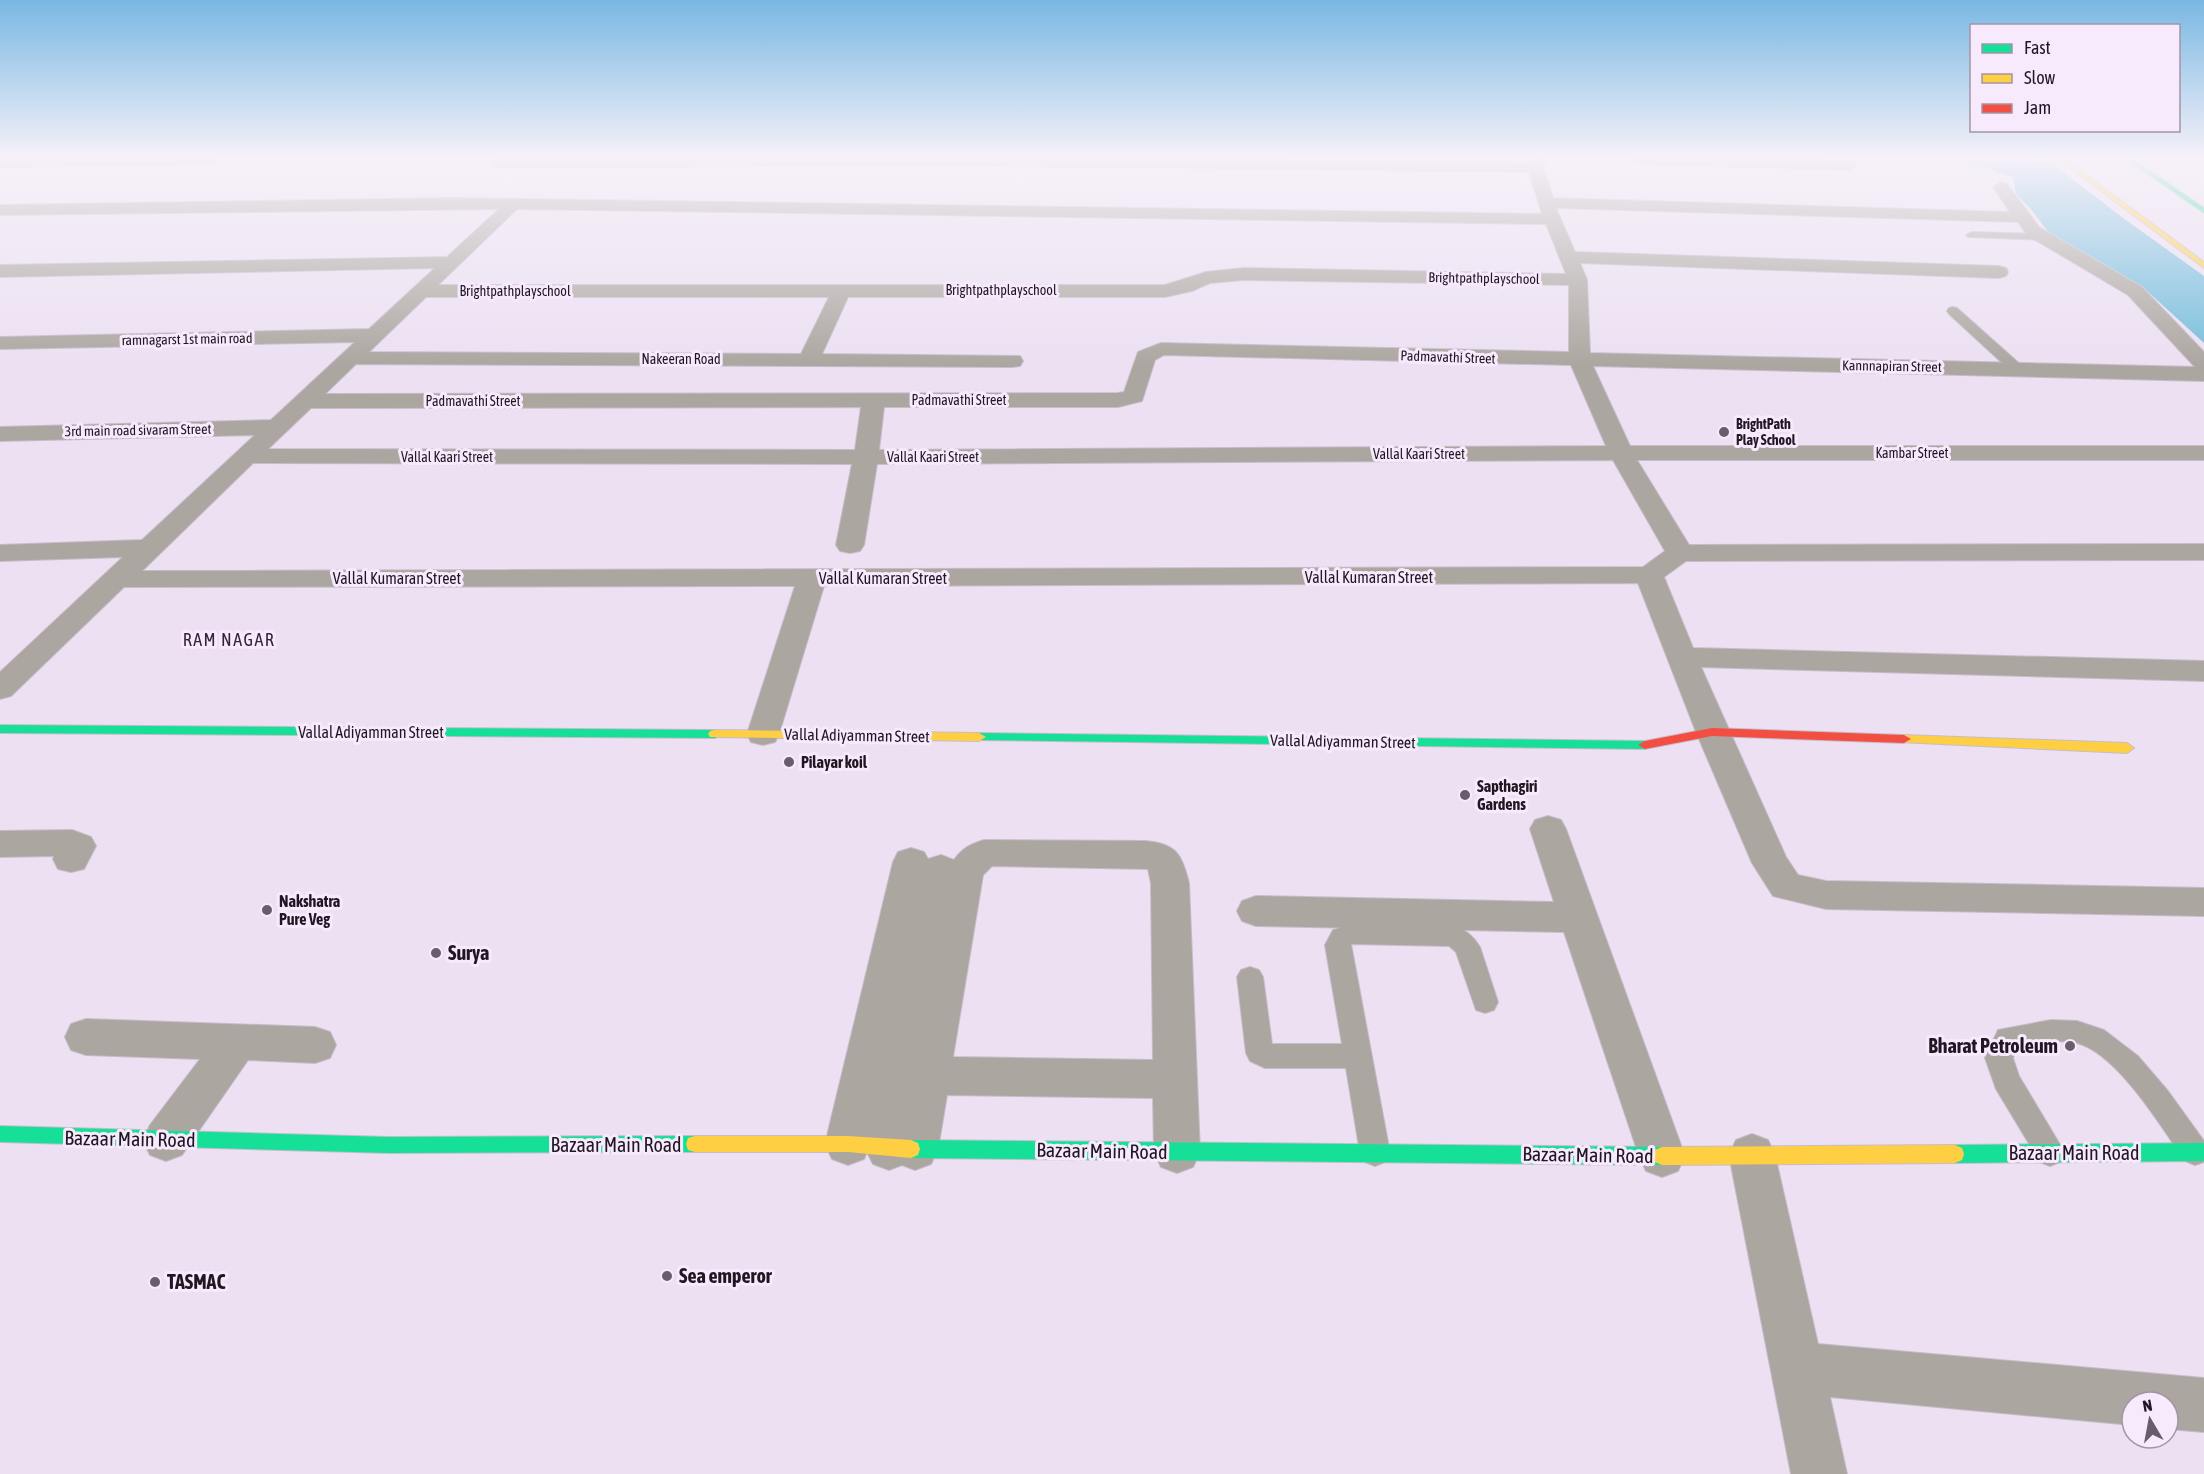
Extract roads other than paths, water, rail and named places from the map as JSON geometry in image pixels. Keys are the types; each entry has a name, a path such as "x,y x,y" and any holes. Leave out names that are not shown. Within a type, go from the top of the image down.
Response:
{"main road":[{"path":"2153,228 2204,266"},
{"name":"Vallal Adiyamman Street","path":"0,729 763,734 1644,745 1712,732 2127,748"},
{"name":"Bazaar Main Road","path":"0,1134 389,1145 848,1144 902,1149 1662,1156 2200,1152"}],"street":[{"path":"0,689 488,228"},
{"path":"1556,228 1578,280 1580,361 1621,453 1680,553"},
{"path":"2031,228 2135,291 2204,364"},
{"path":"1568,257 1999,272"},
{"path":"0,271 452,262"},
{"name":"Brightpathplayschool","path":"421,291 1165,291 1185,287 1206,278 1244,274 1578,280"},
{"path":"809,360 842,290"},
{"name":"ramnagarst 1st main road","path":"0,343 375,334"},
{"name":"Padmavathi Street","path":"305,401 1127,399 1134,396 1145,356 1161,349 1580,361"},
{"name":"Nakeeran Road","path":"351,358 1012,361"},
{"name":"Kannnapiran Street","path":"1580,361 2016,368 2204,374"},
{"path":"850,545 866,457 873,400"},
{"name":"3rd main road sivaram Street","path":"0,434 277,427"},
{"name":"Kambar Street","path":"1621,453 2204,453"},
{"name":"Vallal Kaari Street","path":"246,456 866,457 1621,453"},
{"path":"0,553 149,548"},
{"path":"2204,552 1680,553 1649,575 1712,732 1770,863 1786,886 1826,895 2204,902"},
{"name":"Vallal Kumaran Street","path":"117,579 1649,575"},
{"path":"763,734 812,578"},
{"path":"1682,657 2204,671"},
{"path":"1548,829 1662,1156"},
{"path":"2,846 72,843 78,846 71,860"},
{"path":"902,1149 929,1076 965,873 973,861 984,853 1146,854 1155,855 1165,862 1168,872 1177,1152"},
{"path":"848,1144 926,865 902,1149"},
{"path":"1256,911 1579,917"},
{"path":"86,1037 315,1046"},
{"path":"166,1140 237,1042"},
{"path":"929,1076 1174,1079"},
{"path":"1752,1155 1819,1474"},
{"path":"1797,1368 2204,1405"}],"lane":[{"path":"1972,234 2045,237"},
{"path":"1953,310 2016,368"},
{"path":"1376,1153 1338,945 1342,938 1352,934 1455,936 1467,947 1485,1002"},
{"path":"1250,977 1260,1053 1265,1056 1358,1056"},
{"path":"2050,1154 2006,1080 1999,1058 2008,1038 2029,1033 2078,1032 2104,1044 2126,1061 2200,1152"}],"water":[{"path":"2045,228 2137,228 2204,276 2204,343 2145,289 2048,232"}],"place":[{"name":"BrightPath Play School","path":"1724,432"},
{"name":"Pilayar koil","path":"789,762"},
{"name":"Sapthagiri Gardens","path":"1465,795"},
{"name":"Nakshatra Pure Veg","path":"267,910"},
{"name":"Surya","path":"436,953"},
{"name":"Bharat Petroleum","path":"2070,1046"},
{"name":"Sea emperor","path":"667,1276"},
{"name":"TASMAC","path":"155,1282"}],"district":[{"name":"RAM NAGAR","path":"229,640"}]}
